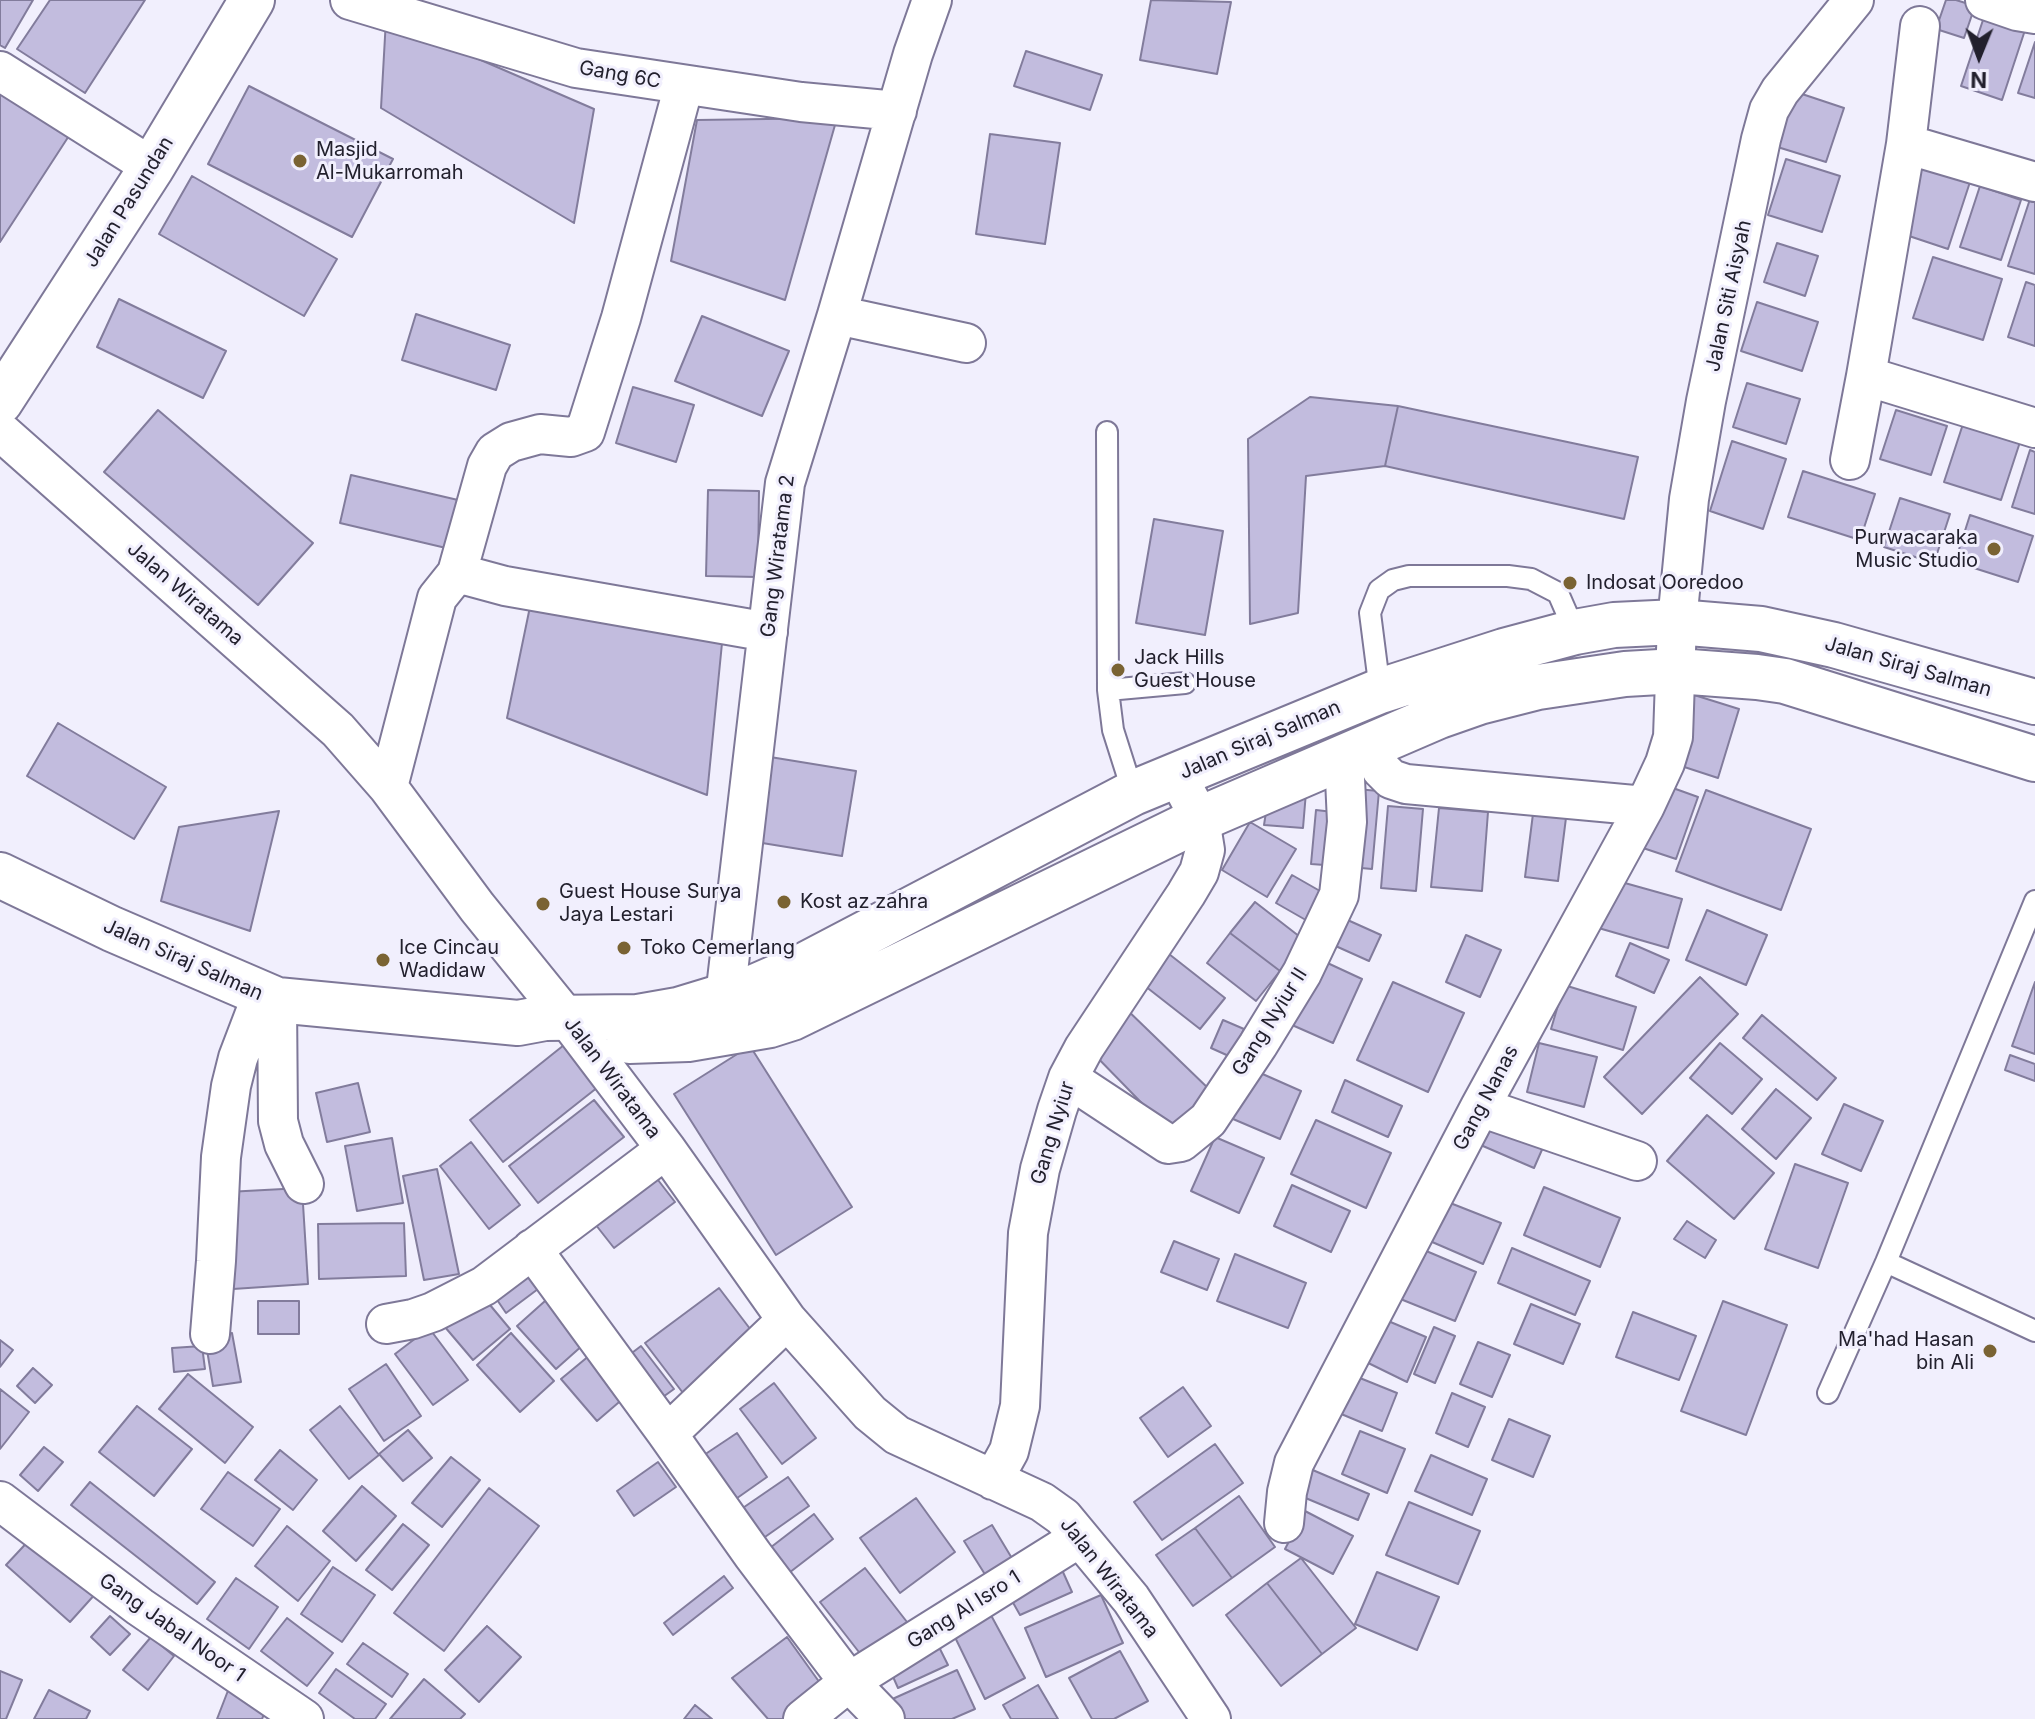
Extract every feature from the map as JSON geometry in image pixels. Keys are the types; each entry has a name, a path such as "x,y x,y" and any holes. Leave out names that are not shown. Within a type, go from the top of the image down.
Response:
{"street":[{"name":"Jalan Pasundan","path":"0,402 152,167 252,0"},
{"name":"Gang 6C","path":"350,0 576,68 801,102 897,111"},
{"name":"Gang Wiratama 2","path":"723,1016 785,483 932,0"},
{"name":"Jalan Siti Aisyah","path":"1677,671 1677,622 1689,499 1706,401 1769,110 1780,91 1854,0"},
{"path":"1985,0 2035,14"},
{"path":"1850,460 1906,144 1920,26"},
{"path":"0,71 152,167"},
{"path":"388,787 437,598 457,573 487,466 495,452 511,442 540,434 571,437 585,432 621,318 684,85"},
{"path":"1906,144 2035,182"},
{"path":"837,315 966,343"},
{"path":"1866,376 2035,428"},
{"name":"Jalan Wiratama","path":"0,431 338,730 388,787 477,907 575,1029 666,1149 787,1320 870,1413 897,1435 1042,1502 1063,1517 1131,1599 1195,1714"},
{"path":"457,573 505,586 768,632"},
{"name":"Jalan Siraj Salman","path":"723,1016 805,965 1133,793 1380,691 1575,632 1614,625 1677,622 1789,634 2035,702"},
{"name":"Jalan Siraj Salman","path":"0,875 112,929 270,998 518,1023 533,1019 575,1029 678,1010 770,1025 811,1010 1200,819 1479,702 1538,687 1610,675 1677,671 1785,681 2035,759"},
{"name":"Gang Nanas","path":"1284,1523 1294,1463 1480,1107 1645,806 1665,763 1673,737 1677,671"},
{"path":"1358,752 1391,779 1406,784 1645,806"},
{"name":"Gang Nyiur II","path":"1068,1078 1168,1144 1181,1142 1208,1120 1302,973 1339,895 1358,752"},
{"path":"1177,775 1200,819"},
{"name":"Gang Nyiur","path":"993,1480 1015,1435 1020,1406 1028,1233 1040,1169 1068,1078 1084,1048 1199,872 1205,850 1200,819"},
{"path":"270,998 278,1121 284,1144 304,1184"},
{"path":"210,1334 221,1157 231,1086 238,1058 270,998"},
{"path":"1480,1107 1637,1161"},
{"path":"386,1324 413,1319 452,1304 484,1286 666,1149"},
{"path":"532,1249 753,1555 849,1682 885,1719"},
{"path":"666,1432 787,1320"},
{"name":"Gang Jabal Noor 1","path":"0,1501 140,1607 304,1719"},
{"name":"Gang Al Isro 1","path":"803,1719 849,1682 1079,1538"}],"lane":[{"path":"1107,432 1108,690 1113,730 1133,793"},
{"path":"1380,691 1370,613 1379,590 1393,580 1409,576 1508,576 1531,579 1558,593 1575,632"},
{"path":"1108,690 1185,683"},
{"path":"1828,1393 1886,1262 2035,901"},
{"path":"1886,1262 2035,1331"}],"building":[{"path":"0,0 33,0 5,48 0,45"},
{"path":"50,0 145,0 85,93 17,49"},
{"path":"1151,0 1231,2 1217,74 1140,60"},
{"path":"1946,0 1975,6 1964,38 1936,29"},
{"path":"1986,11 2027,24 2002,100 1961,86"},
{"path":"386,19 594,109 574,223 381,108"},
{"path":"2035,42 2035,98 2018,93"},
{"path":"1026,51 1102,75 1090,110 1014,86"},
{"path":"0,85 76,125 0,242"},
{"name":"Masjid Al-Mukarromah","path":"249,86 393,159 352,237 208,164"},
{"path":"1790,90 1844,108 1826,162 1771,145"},
{"path":"837,118 785,300 671,261 697,120"},
{"path":"990,134 1060,143 1045,244 976,234"},
{"path":"1786,159 1840,176 1822,232 1768,215"},
{"path":"1921,166 1970,182 1948,249 1900,233"},
{"path":"192,176 337,259 304,316 159,234"},
{"path":"1980,186 2021,200 2001,260 1960,247"},
{"path":"2031,196 2035,197 2035,274 2008,266"},
{"path":"1777,243 1818,256 1805,296 1764,282"},
{"path":"1933,257 2002,279 1983,340 1913,318"},
{"path":"2026,282 2035,285 2035,346 2008,337"},
{"path":"119,299 226,351 203,398 97,347"},
{"path":"1757,302 1818,322 1802,371 1741,351"},
{"path":"416,314 510,345 496,390 402,360"},
{"path":"702,316 789,351 762,416 675,381"},
{"path":"1747,383 1800,399 1786,444 1733,427"},
{"path":"633,387 694,405 676,462 616,443"},
{"path":"1310,397 1398,406 1385,466 1306,476 1298,613 1250,624 1248,439"},
{"path":"1398,406 1638,457 1624,519 1385,466"},
{"path":"158,410 313,543 258,605 104,472"},
{"path":"1896,410 1947,426 1931,475 1880,459"},
{"path":"1963,424 2020,442 2001,500 1944,482"},
{"path":"1732,441 1786,459 1763,529 1710,511"},
{"path":"2030,450 2035,452 2035,514 2012,507"},
{"path":"1803,471 1875,494 1860,540 1788,517"},
{"path":"351,475 458,500 446,548 340,523"},
{"path":"708,490 759,491 758,577 706,576"},
{"path":"1900,498 1950,514 1934,563 1884,547"},
{"name":"Purwacaraka Music Studio","path":"1970,515 2033,536 2018,582 1955,562"},
{"path":"1154,519 1223,531 1205,635 1136,623"},
{"path":"532,597 723,633 707,795 507,718"},
{"path":"1691,694 1739,709 1718,778 1669,762"},
{"path":"58,723 166,787 134,839 27,776"},
{"path":"764,756 856,771 842,856 750,841"},
{"path":"1659,783 1698,797 1676,859 1637,846"},
{"path":"1356,789 1379,791 1372,869 1350,867"},
{"path":"1706,790 1811,829 1781,910 1676,871"},
{"path":"1306,792 1303,828 1264,825 1269,793"},
{"path":"1535,798 1568,802 1558,881 1525,877"},
{"path":"1388,806 1423,809 1416,891 1381,888"},
{"path":"1439,808 1488,812 1482,891 1431,887"},
{"path":"1316,810 1342,813 1338,866 1311,864"},
{"path":"279,811 250,931 161,901 179,827"},
{"path":"1250,822 1296,849 1267,897 1222,870"},
{"path":"1292,875 1327,895 1311,923 1276,903"},
{"path":"1607,878 1682,899 1668,948 1588,925"},
{"path":"1255,902 1304,940 1280,971 1230,933"},
{"path":"1707,910 1767,935 1746,985 1686,960"},
{"path":"1332,913 1381,935 1369,961 1320,939"},
{"path":"1230,933 1280,971 1256,1001 1207,963"},
{"path":"1466,935 1501,950 1480,997 1446,982"},
{"path":"1630,943 1669,960 1654,993 1616,976"},
{"path":"1169,954 1225,998 1200,1029 1145,986"},
{"path":"1321,960 1362,979 1333,1043 1292,1025"},
{"path":"1700,977 1738,1014 1642,1114 1604,1077"},
{"path":"1393,982 1464,1013 1428,1092 1357,1060"},
{"path":"2035,982 2035,1054 2012,1046"},
{"path":"1564,985 1636,1007 1623,1050 1551,1029"},
{"path":"1121,1004 1211,1091 1170,1132 1088,1048"},
{"path":"1762,1015 1836,1078 1817,1100 1743,1038"},
{"path":"1223,1020 1244,1029 1231,1057 1211,1048"},
{"path":"1539,1043 1597,1057 1584,1107 1527,1092"},
{"path":"1720,1043 1762,1079 1732,1114 1690,1078"},
{"path":"564,1045 598,1087 503,1162 470,1120"},
{"path":"750,1046 852,1207 776,1255 674,1094"},
{"path":"2010,1055 2035,1064 2035,1081 2005,1070"},
{"path":"1249,1068 1301,1091 1280,1139 1226,1116"},
{"path":"1345,1080 1402,1106 1388,1137 1332,1112"},
{"path":"358,1083 370,1132 327,1142 316,1093"},
{"path":"1776,1089 1811,1118 1776,1159 1742,1129"},
{"path":"594,1100 624,1137 538,1203 509,1166"},
{"path":"1844,1104 1883,1121 1861,1171 1822,1154"},
{"path":"1481,1111 1548,1136 1534,1168 1469,1140"},
{"path":"1707,1115 1774,1173 1734,1219 1667,1161"},
{"path":"1316,1120 1391,1153 1366,1208 1291,1174"},
{"path":"1215,1137 1264,1158 1239,1213 1191,1191"},
{"path":"392,1138 403,1203 357,1211 345,1146"},
{"path":"471,1142 520,1205 489,1229 440,1166"},
{"path":"1795,1164 1848,1183 1818,1268 1765,1249"},
{"path":"648,1167 675,1202 614,1248 588,1215"},
{"path":"437,1169 459,1274 424,1280 403,1176"},
{"path":"1292,1185 1350,1211 1331,1252 1274,1226"},
{"path":"1544,1187 1620,1218 1600,1267 1524,1235"},
{"path":"302,1188 308,1284 233,1289 227,1192"},
{"path":"1435,1197 1501,1223 1483,1264 1416,1235"},
{"path":"1687,1221 1716,1240 1705,1258 1674,1239"},
{"path":"404,1223 406,1276 319,1279 318,1224"},
{"path":"1174,1241 1219,1259 1207,1290 1161,1272"},
{"path":"1412,1245 1476,1272 1455,1321 1388,1294"},
{"path":"1512,1248 1590,1281 1575,1315 1498,1283"},
{"path":"1235,1254 1306,1283 1288,1328 1217,1301"},
{"path":"522,1263 542,1286 506,1313 489,1288"},
{"path":"719,1288 757,1338 683,1393 645,1343"},
{"path":"480,1293 510,1329 473,1360 439,1320"},
{"path":"554,1293 593,1336 556,1369 517,1326"},
{"path":"258,1301 299,1301 299,1334 258,1334"},
{"path":"1723,1301 1787,1325 1746,1435 1681,1411"},
{"path":"1531,1304 1580,1324 1563,1364 1514,1344"},
{"path":"1633,1312 1696,1336 1679,1380 1616,1357"},
{"path":"1374,1315 1426,1337 1407,1382 1356,1357"},
{"path":"1434,1327 1455,1336 1435,1383 1414,1374"},
{"path":"429,1328 468,1380 433,1405 395,1354"},
{"path":"232,1333 241,1382 213,1386 205,1338"},
{"path":"511,1333 554,1381 520,1412 477,1365"},
{"path":"0,1340 13,1350 0,1367"},
{"path":"1478,1342 1510,1355 1492,1397 1460,1384"},
{"path":"202,1346 205,1369 174,1372 172,1348"},
{"path":"641,1346 674,1389 656,1402 624,1359"},
{"path":"590,1355 625,1397 597,1421 561,1379"},
{"path":"386,1364 421,1416 384,1441 349,1389"},
{"path":"33,1368 52,1385 35,1403 17,1386"},
{"path":"188,1374 253,1427 225,1463 159,1409"},
{"path":"1350,1374 1397,1393 1382,1431 1334,1411"},
{"path":"774,1383 816,1438 782,1464 740,1409"},
{"path":"1183,1387 1211,1426 1168,1457 1140,1418"},
{"path":"0,1389 29,1412 0,1449"},
{"path":"1452,1393 1485,1407 1468,1447 1436,1433"},
{"path":"137,1406 192,1449 154,1496 99,1452"},
{"path":"340,1406 379,1455 349,1479 310,1430"},
{"path":"1509,1419 1550,1436 1533,1477 1492,1460"},
{"path":"408,1430 432,1458 403,1481 379,1454"},
{"path":"1360,1431 1405,1449 1387,1493 1342,1474"},
{"path":"737,1433 767,1477 723,1508 692,1463"},
{"path":"1215,1444 1243,1483 1162,1540 1134,1502"},
{"path":"44,1447 63,1462 38,1491 20,1475"},
{"path":"280,1450 317,1480 293,1510 255,1480"},
{"path":"1431,1455 1487,1479 1472,1515 1415,1491"},
{"path":"451,1457 480,1480 442,1527 412,1503"},
{"path":"658,1462 676,1487 634,1516 617,1491"},
{"path":"1308,1468 1369,1494 1358,1520 1296,1494"},
{"path":"228,1472 280,1509 253,1546 201,1509"},
{"path":"788,1477 809,1506 755,1544 734,1514"},
{"path":"90,1482 215,1582 197,1604 71,1505"},
{"path":"362,1486 396,1516 356,1561 323,1531"},
{"path":"489,1488 539,1526 444,1651 394,1613"},
{"path":"1239,1496 1275,1547 1232,1578 1195,1528"},
{"path":"916,1498 955,1552 900,1593 860,1538"},
{"path":"1409,1502 1480,1531 1458,1584 1386,1555"},
{"path":"1305,1511 1353,1536 1333,1574 1285,1549"},
{"path":"814,1514 833,1539 785,1576 766,1551"},
{"path":"403,1524 429,1545 392,1590 366,1570"},
{"path":"992,1525 1013,1560 986,1576 964,1541"},
{"path":"287,1526 330,1561 298,1601 255,1566"},
{"path":"1195,1528 1232,1578 1193,1606 1156,1555"},
{"path":"34,1535 97,1592 70,1622 6,1565"},
{"path":"1301,1558 1356,1628 1322,1654 1267,1583"},
{"path":"1058,1561 1072,1592 1020,1615 1007,1592"},
{"path":"333,1567 375,1595 342,1642 301,1614"},
{"path":"865,1568 907,1622 862,1656 820,1602"},
{"path":"1377,1572 1439,1597 1417,1650 1355,1624"},
{"path":"724,1576 733,1588 673,1635 664,1623"},
{"path":"236,1578 278,1607 249,1649 207,1619"},
{"path":"1267,1583 1322,1654 1281,1686 1226,1615"},
{"path":"1101,1595 1123,1643 1046,1677 1025,1628"},
{"path":"986,1606 1025,1678 985,1699 951,1629"},
{"path":"110,1616 130,1634 110,1655 91,1637"},
{"path":"287,1618 333,1653 307,1686 261,1651"},
{"path":"487,1626 521,1657 479,1702 445,1670"},
{"path":"151,1637 174,1656 148,1690 123,1670"},
{"path":"787,1637 825,1690 789,1719 768,1719 732,1678"},
{"path":"363,1643 408,1674 392,1697 347,1664"},
{"path":"937,1643 948,1665 898,1688 890,1670"},
{"path":"1120,1651 1148,1701 1114,1719 1092,1719 1069,1678"},
{"path":"336,1669 386,1704 375,1719 355,1719 319,1693"},
{"path":"957,1670 975,1709 952,1719 900,1719 888,1701"},
{"path":"0,1671 22,1680 6,1719 0,1719"},
{"path":"424,1679 465,1714 460,1719 390,1719"},
{"path":"1038,1685 1058,1719 1011,1719 1003,1705"},
{"path":"229,1688 269,1703 262,1719 217,1719"},
{"path":"49,1690 90,1711 86,1719 34,1719"},
{"path":"695,1705 712,1719 684,1719"}],"place":[{"name":"Masjid Al-Mukarromah","path":"300,161"},
{"name":"Purwacaraka Music Studio","path":"1994,549"},
{"name":"Indosat Ooredoo","path":"1570,583"},
{"name":"Jack Hills Guest House","path":"1118,670"},
{"name":"Kost az zahra","path":"784,902"},
{"name":"Guest House Surya Jaya Lestari","path":"543,904"},
{"name":"Toko Cemerlang","path":"624,948"},
{"name":"Ice Cincau Wadidaw","path":"383,960"},
{"name":"Ma'had Hasan bin Ali","path":"1990,1351"}]}
